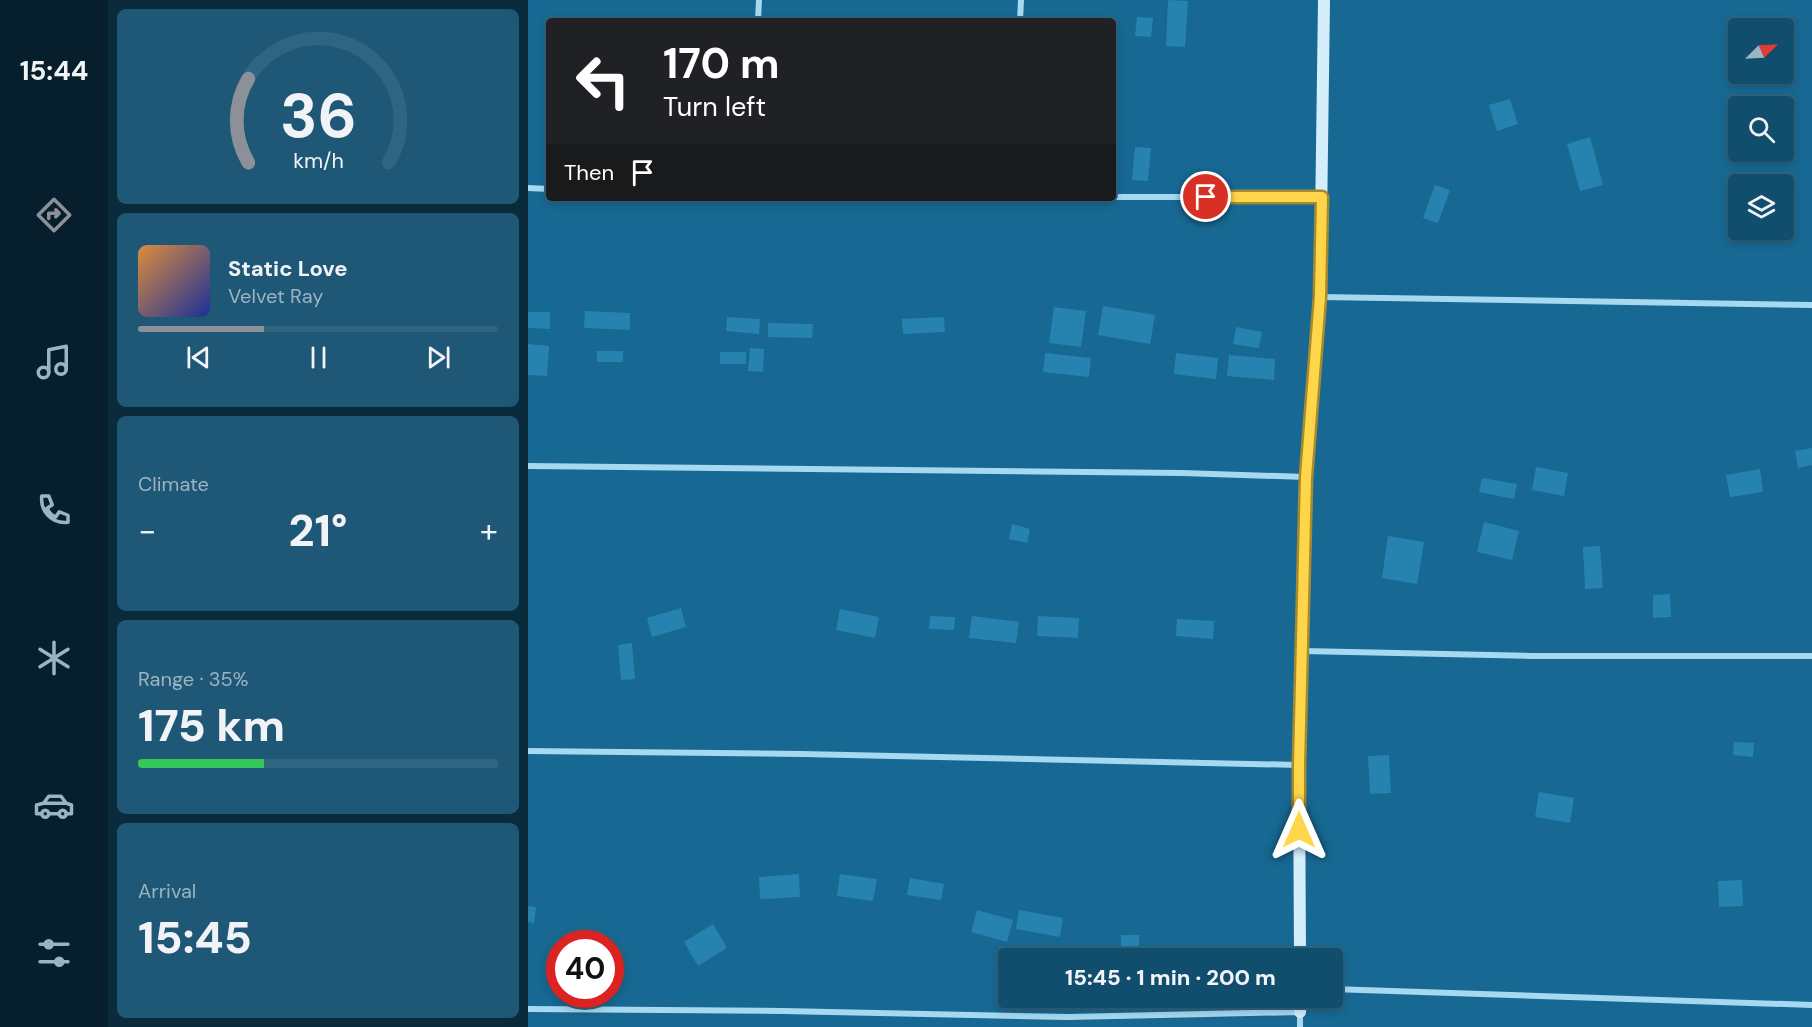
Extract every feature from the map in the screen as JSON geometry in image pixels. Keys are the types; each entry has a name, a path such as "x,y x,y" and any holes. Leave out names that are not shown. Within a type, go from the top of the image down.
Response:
{"street":[{"path":"758,18 759,0"},
{"path":"1020,18 1021,0"},
{"path":"1300,948 1299,765 1306,477 1320,297 1324,0"},
{"path":"528,188 546,189"},
{"path":"1116,197 1322,197"},
{"path":"1320,297 1812,305"},
{"path":"528,466 1182,472 1306,477"},
{"path":"1303,651 1532,656 1812,656"},
{"path":"528,751 1299,765"},
{"path":"1343,989 1812,1005"},
{"path":"1300,1008 1300,1027"},
{"path":"528,1009 795,1011 1068,1017 1300,1012"}],"building":[{"path":"1168,0 1188,1 1185,47 1166,46"},
{"path":"1137,17 1153,18 1151,37 1135,36"},
{"path":"1510,99 1518,124 1497,131 1489,105"},
{"path":"1590,137 1603,185 1580,191 1567,144"},
{"path":"1135,147 1151,148 1148,181 1132,180"},
{"path":"1435,185 1450,190 1438,223 1423,218"},
{"path":"1103,306 1155,315 1150,344 1098,335"},
{"path":"1054,307 1086,311 1081,347 1049,343"},
{"path":"585,311 630,313 630,330 584,328"},
{"path":"528,312 550,312 550,329 528,328"},
{"path":"727,317 760,319 759,334 726,331"},
{"path":"944,317 945,332 903,334 902,319"},
{"path":"768,323 813,324 812,338 768,337"},
{"path":"1236,327 1262,332 1259,348 1233,344"},
{"path":"528,344 549,346 547,376 528,375"},
{"path":"750,348 764,349 763,372 748,371"},
{"path":"597,351 623,351 623,362 597,362"},
{"path":"720,352 746,352 746,364 720,364"},
{"path":"1045,353 1091,358 1089,377 1043,372"},
{"path":"1176,353 1218,358 1216,379 1174,374"},
{"path":"1229,355 1275,359 1274,380 1227,376"},
{"path":"1812,448 1812,465 1798,468 1795,451"},
{"path":"1536,467 1568,473 1564,496 1532,490"},
{"path":"1760,469 1763,492 1730,497 1726,475"},
{"path":"1482,478 1517,484 1514,499 1479,492"},
{"path":"1484,522 1519,531 1512,560 1477,552"},
{"path":"1012,524 1030,529 1027,543 1009,539"},
{"path":"1388,536 1424,542 1417,584 1382,578"},
{"path":"1600,546 1603,588 1585,589 1583,547"},
{"path":"1670,594 1671,617 1653,618 1653,595"},
{"path":"681,608 686,627 652,637 647,618"},
{"path":"840,609 879,617 875,638 836,630"},
{"path":"930,616 955,617 954,630 929,629"},
{"path":"972,616 1019,622 1016,643 969,638"},
{"path":"1038,616 1079,618 1078,638 1037,636"},
{"path":"1177,619 1214,621 1213,639 1176,636"},
{"path":"632,643 635,679 621,680 618,645"},
{"path":"1734,742 1754,743 1753,757 1733,755"},
{"path":"1389,755 1391,793 1370,794 1368,756"},
{"path":"1539,792 1574,798 1570,823 1535,817"},
{"path":"799,874 800,897 760,899 759,877"},
{"path":"840,874 877,879 873,901 837,896"},
{"path":"910,878 944,884 941,900 907,895"},
{"path":"1742,880 1743,906 1719,907 1718,881"},
{"path":"528,906 536,907 534,923 528,922"},
{"path":"977,910 1013,920 1007,942 971,932"},
{"path":"1019,910 1063,918 1060,937 1016,929"},
{"path":"713,924 727,948 698,966 684,942"},
{"path":"1121,935 1139,935 1139,948 1121,948"}],"route":[{"path":"1206,197 1322,197 1320,297 1306,477 1299,830"}]}
